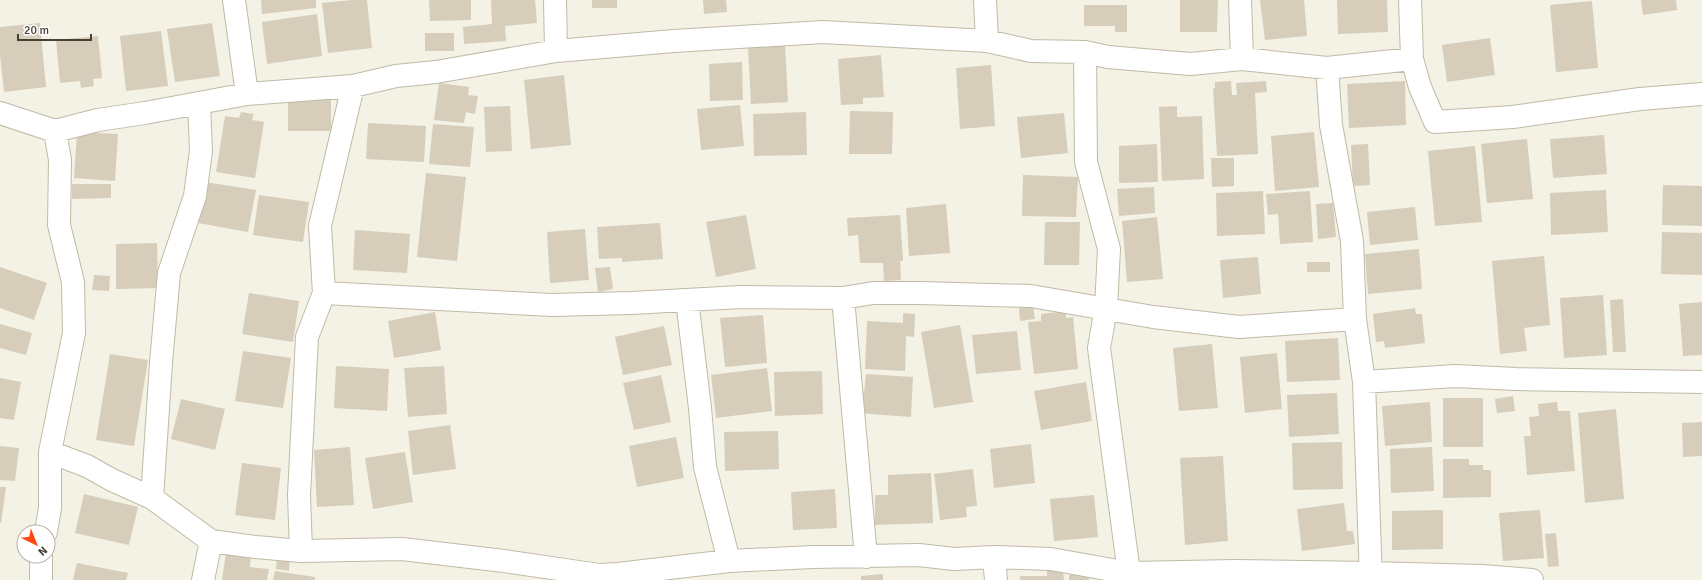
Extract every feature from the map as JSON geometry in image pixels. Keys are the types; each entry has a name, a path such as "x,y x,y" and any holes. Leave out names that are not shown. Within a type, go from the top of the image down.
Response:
{"street":[{"path":"234,0 247,94"},
{"path":"555,0 556,51"},
{"path":"985,0 987,41"},
{"path":"1240,0 1242,58"},
{"path":"1410,0 1412,59 1420,87 1435,122 1513,117 1640,99 1702,94"},
{"path":"0,113 54,131 98,120 247,94 353,86 396,76 436,72 556,51 674,40 823,32 987,41 1031,51 1085,52 1108,57 1190,64 1242,58 1327,68 1412,59"},
{"path":"1085,52 1086,162 1109,249 1106,308 1099,348 1129,573"},
{"path":"1327,68 1331,125 1352,241 1355,319 1364,382 1371,577"},
{"path":"300,551 299,495 307,337 324,293 320,226 353,86"},
{"path":"152,498 169,273 195,196 201,151 199,103"},
{"path":"47,524 50,508 50,452 74,333 73,282 59,225 60,160 54,131"},
{"path":"324,293 552,305 741,297 843,298 881,293 1031,296 1153,317 1239,327 1355,319"},
{"path":"843,298 866,557"},
{"path":"687,300 700,408 705,467 729,561"},
{"path":"1364,382 1454,376 1516,379 1702,382"},
{"path":"50,452 87,466 112,480 152,498 211,541 300,551 402,549 504,561 599,575 729,561 813,557 919,555 954,558 994,557 1051,560 1129,573 1235,571 1371,577 1482,576 1532,580"},
{"path":"203,580 211,541"},
{"path":"994,557 996,580"},
{"path":"41,564 41,580"}],"building":[{"path":"261,0 316,0 316,8 262,14"},
{"path":"367,0 372,48 328,53 322,3"},
{"path":"429,0 471,0 471,20 430,21"},
{"path":"491,0 535,0 537,23 505,26 506,41 464,44 463,27 492,24"},
{"path":"592,0 617,0 617,8 592,8"},
{"path":"703,0 726,0 727,12 704,14"},
{"path":"1180,0 1218,0 1217,32 1180,32"},
{"path":"1260,0 1304,0 1307,36 1265,40"},
{"path":"1337,0 1387,0 1388,32 1338,34"},
{"path":"1641,0 1676,0 1677,10 1643,15"},
{"path":"1592,1 1598,68 1556,72 1550,5"},
{"path":"1084,5 1127,5 1127,32 1115,32 1115,26 1084,26"},
{"path":"317,14 322,56 267,64 262,22"},
{"path":"40,23 46,87 4,92 0,55 0,27"},
{"path":"212,23 220,76 175,82 167,29"},
{"path":"161,31 168,86 126,91 120,36"},
{"path":"425,33 454,33 454,51 425,51"},
{"path":"98,36 102,78 93,79 94,86 81,88 80,81 60,83 56,40"},
{"path":"1490,38 1495,75 1447,82 1442,45"},
{"path":"785,45 788,102 751,104 748,47"},
{"path":"881,55 884,97 863,98 863,104 841,105 838,59"},
{"path":"742,62 743,100 710,101 709,64"},
{"path":"991,65 995,126 960,129 956,68"},
{"path":"564,75 571,145 531,149 524,80"},
{"path":"1231,81 1232,95 1237,95 1236,83 1266,81 1267,92 1255,93 1258,154 1217,156 1213,88 1215,88 1215,82"},
{"path":"1405,81 1406,125 1349,128 1347,84"},
{"path":"439,83 469,87 468,95 478,96 475,114 466,112 464,123 434,120"},
{"path":"331,97 331,131 288,131 288,98"},
{"path":"740,105 744,146 701,150 697,109"},
{"path":"510,106 512,151 486,152 484,107"},
{"path":"1177,106 1177,117 1202,116 1204,179 1162,181 1159,107"},
{"path":"850,111 893,112 892,154 849,154"},
{"path":"241,112 254,114 252,120 264,122 255,178 216,172 225,116 239,118"},
{"path":"806,112 807,155 754,156 753,114"},
{"path":"1064,113 1068,153 1021,158 1017,117"},
{"path":"368,123 426,126 424,162 366,159"},
{"path":"433,124 474,127 470,167 429,164"},
{"path":"77,132 118,134 115,181 74,178"},
{"path":"1314,132 1319,187 1275,191 1271,136"},
{"path":"1604,135 1607,174 1553,178 1550,139"},
{"path":"1527,139 1533,199 1487,203 1481,144"},
{"path":"1157,144 1158,182 1119,183 1119,146"},
{"path":"1368,144 1370,185 1353,186 1351,145"},
{"path":"1475,146 1482,222 1435,226 1428,151"},
{"path":"1211,158 1234,158 1234,186 1212,187"},
{"path":"426,173 466,177 457,261 417,257"},
{"path":"1023,175 1078,177 1076,217 1022,216"},
{"path":"205,182 256,190 248,232 198,223"},
{"path":"72,184 111,184 111,198 72,199"},
{"path":"1663,185 1702,186 1702,226 1662,225"},
{"path":"1154,187 1155,213 1119,216 1117,189"},
{"path":"1606,190 1608,232 1551,235 1550,193"},
{"path":"1263,191 1265,234 1217,236 1216,193"},
{"path":"1310,191 1313,242 1280,244 1278,214 1268,215 1266,194"},
{"path":"259,195 309,202 303,242 253,235"},
{"path":"1333,203 1336,237 1318,239 1316,204"},
{"path":"946,204 950,253 909,256 906,208"},
{"path":"1415,207 1418,240 1370,245 1367,212"},
{"path":"746,215 756,269 716,277 706,222"},
{"path":"900,215 903,261 900,261 901,280 884,281 883,263 860,263 858,235 848,236 847,218"},
{"path":"1157,217 1163,279 1127,282 1122,221"},
{"path":"1045,222 1080,222 1079,265 1044,265"},
{"path":"660,223 663,259 622,262 622,258 599,259 597,227"},
{"path":"585,229 589,280 550,283 547,232"},
{"path":"355,230 410,234 407,273 353,270"},
{"path":"1662,232 1702,233 1702,275 1661,274"},
{"path":"157,243 158,288 116,289 116,244"},
{"path":"1419,249 1422,289 1368,294 1365,254"},
{"path":"1544,256 1550,325 1524,328 1527,351 1500,354 1492,261"},
{"path":"1258,257 1261,294 1223,298 1220,260"},
{"path":"1307,262 1330,262 1330,272 1307,272"},
{"path":"0,267 47,283 34,320 0,308"},
{"path":"610,267 613,289 598,292 595,268"},
{"path":"94,275 110,276 109,291 92,290"},
{"path":"249,293 299,301 293,342 242,334"},
{"path":"1603,295 1607,355 1564,358 1560,298"},
{"path":"1623,299 1626,352 1613,352 1610,300"},
{"path":"1702,302 1702,355 1683,356 1679,304"},
{"path":"1033,306 1035,319 1020,321 1019,308"},
{"path":"1415,308 1416,314 1422,314 1425,343 1385,348 1384,341 1376,342 1373,314"},
{"path":"1066,311 1066,318 1073,317 1078,369 1034,374 1028,322 1041,321 1041,314"},
{"path":"435,312 441,350 394,358 388,321"},
{"path":"903,313 915,314 914,337 906,336 905,371 865,369 867,321 903,323"},
{"path":"763,315 767,363 725,367 720,318"},
{"path":"0,324 32,333 26,355 0,348"},
{"path":"960,325 973,402 934,408 921,332"},
{"path":"664,326 672,365 623,375 615,337"},
{"path":"1017,331 1021,370 976,374 972,335"},
{"path":"1338,338 1340,380 1287,382 1285,341"},
{"path":"1212,344 1218,408 1179,411 1173,348"},
{"path":"243,351 291,358 283,408 235,401"},
{"path":"1277,353 1282,409 1245,413 1240,357"},
{"path":"110,354 148,360 134,446 96,440"},
{"path":"336,366 389,369 387,411 334,408"},
{"path":"444,366 447,414 408,417 404,368"},
{"path":"767,368 772,411 716,418 711,375"},
{"path":"822,371 823,414 775,416 774,372"},
{"path":"866,374 913,377 911,417 857,413 858,393 864,393"},
{"path":"661,375 671,422 634,430 623,383"},
{"path":"0,378 21,382 14,420 0,418"},
{"path":"1086,382 1092,421 1041,430 1034,391"},
{"path":"1337,393 1339,434 1289,437 1287,395"},
{"path":"1513,396 1515,411 1497,413 1495,399"},
{"path":"1443,398 1483,398 1483,447 1443,447"},
{"path":"181,399 225,409 215,450 171,439"},
{"path":"1430,402 1432,442 1385,446 1382,406"},
{"path":"1557,402 1558,411 1570,411 1575,471 1527,475 1524,436 1531,436 1529,417 1539,416 1538,404"},
{"path":"1616,409 1624,499 1585,503 1578,413"},
{"path":"1702,422 1702,456 1683,457 1682,423"},
{"path":"450,425 456,469 413,475 408,431"},
{"path":"778,431 779,469 725,471 724,432"},
{"path":"676,437 684,478 637,487 629,446"},
{"path":"1342,442 1343,489 1293,490 1292,443"},
{"path":"1031,444 1035,483 994,488 990,449"},
{"path":"0,446 19,448 15,481 0,480"},
{"path":"350,447 354,505 317,507 314,450"},
{"path":"1432,447 1434,491 1391,493 1390,449"},
{"path":"405,452 413,502 373,509 365,458"},
{"path":"1223,456 1228,541 1185,545 1180,458"},
{"path":"1443,459 1469,459 1469,465 1483,465 1483,470 1491,470 1491,497 1443,498"},
{"path":"242,463 281,468 275,520 235,515"},
{"path":"973,469 977,506 966,507 967,517 940,520 934,474"},
{"path":"931,473 933,523 875,525 875,495 888,495 888,475"},
{"path":"0,487 6,487 1,523 0,523"},
{"path":"835,489 837,528 793,530 791,492"},
{"path":"84,494 138,507 129,545 75,533"},
{"path":"1094,495 1098,537 1054,541 1050,499"},
{"path":"1344,503 1347,531 1353,531 1355,544 1302,551 1297,509"},
{"path":"1443,510 1443,549 1392,550 1392,511"},
{"path":"1540,510 1544,558 1503,561 1499,513"},
{"path":"1556,533 1559,566 1548,567 1545,534"},
{"path":"226,553 251,556 250,567 269,569 267,580 222,580"},
{"path":"277,555 290,557 289,571 276,569"},
{"path":"77,563 128,573 126,580 73,580"},
{"path":"275,571 315,577 315,580 273,580"},
{"path":"1047,571 1063,571 1064,580 1020,580 1020,576 1047,576"},
{"path":"883,574 883,580 861,580 861,576"},
{"path":"1089,574 1089,580 1069,580 1069,575"}]}
